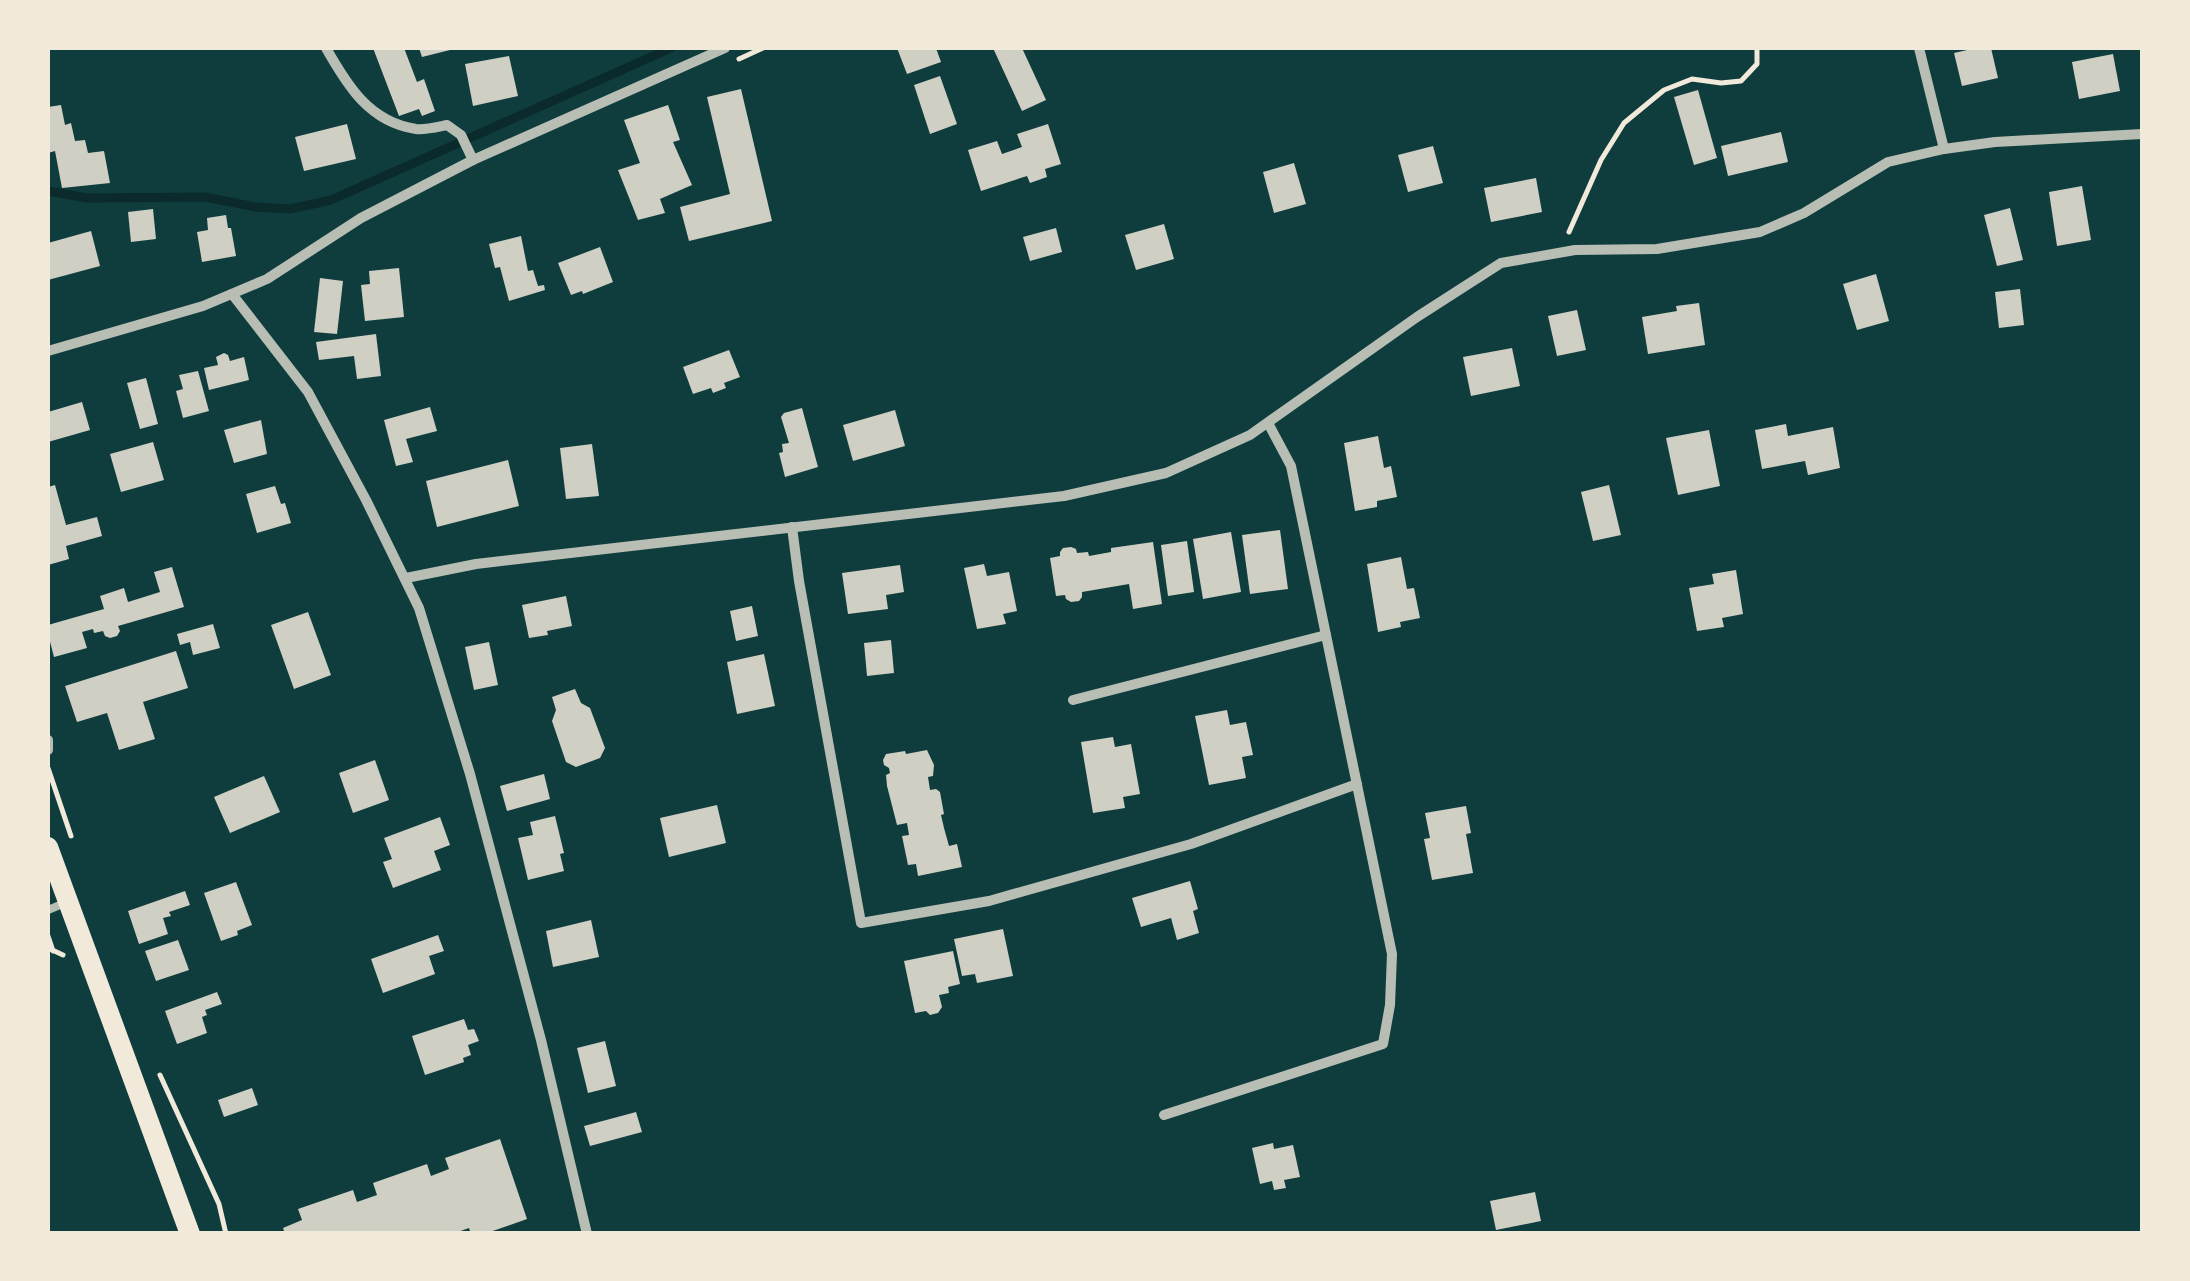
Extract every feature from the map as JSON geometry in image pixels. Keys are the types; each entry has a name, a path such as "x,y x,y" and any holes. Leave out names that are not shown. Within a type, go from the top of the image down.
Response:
{"main road":[{"path":"48,847 57,906 190,1234"}],"street":[{"path":"326,48 351,90 386,120 419,130 447,125 461,135 471,155"},
{"path":"48,352 203,306 267,279 361,218 471,155 725,48"},
{"path":"1919,48 1944,149"},
{"path":"406,578 476,564 1064,496 1166,473 1250,435 1417,317 1502,263 1575,250 1657,249 1760,232 1804,213 1888,162 1944,149 1995,142 2142,134"},
{"path":"232,294 308,392 419,608 470,774 541,1040 587,1234"},
{"path":"1164,1115 1383,1044 1390,1006 1392,954 1291,466 1268,422"},
{"path":"792,527 861,923 989,901 1192,844 1357,784"},
{"path":"1072,700 1326,635"},
{"path":"48,740 48,750"}],"path":[{"path":"727,64 763,48"},
{"path":"1559,253 1601,160 1624,123 1664,90 1692,79 1741,81 1757,64 1757,48"},
{"path":"48,768 75,848"},
{"path":"48,936 53,951"},
{"path":"154,1062 219,1204 226,1234"}],"building":[{"path":"373,48 404,48 417,82 424,79 435,111 422,116 419,109 399,116"},
{"path":"419,48 454,48 454,49 422,57"},
{"path":"897,48 936,48 941,62 907,74"},
{"path":"993,48 1022,48 1046,100 1022,111"},
{"path":"1991,48 1998,78 1962,86 1954,53"},
{"path":"2113,54 2120,91 2079,99 2072,62"},
{"path":"509,56 518,96 473,106 465,64"},
{"path":"940,76 957,124 930,134 914,85"},
{"path":"741,89 772,221 689,241 680,207 730,194 707,97"},
{"path":"1698,90 1717,158 1694,165 1674,97"},
{"path":"61,105 65,125 71,123 75,141 85,140 88,153 104,151 110,183 62,188 55,151 48,153 48,107"},
{"path":"668,105 680,140 673,142 692,185 660,199 665,213 638,220 618,170 640,163 624,120"},
{"path":"347,124 356,159 304,171 295,137"},
{"path":"1048,124 1061,164 1045,169 1047,177 1030,183 1027,176 981,191 968,150 997,141 1002,154 1022,147 1017,134"},
{"path":"1781,132 1788,162 1728,176 1721,146"},
{"path":"1433,146 1443,183 1408,192 1398,155"},
{"path":"1294,163 1306,204 1274,213 1263,172"},
{"path":"1536,178 1542,212 1491,222 1484,188"},
{"path":"2082,186 2091,240 2057,246 2049,192"},
{"path":"2010,208 2023,260 1997,266 1984,215"},
{"path":"153,209 156,239 131,242 128,212"},
{"path":"226,215 236,256 202,262 197,232 208,230 207,218"},
{"path":"1164,224 1174,259 1136,270 1125,235"},
{"path":"1056,228 1062,252 1030,261 1023,237"},
{"path":"91,231 100,266 48,280 48,243"},
{"path":"521,236 528,271 533,270 538,286 544,285 545,290 509,301 489,244"},
{"path":"600,247 613,282 571,295 558,263"},
{"path":"399,268 404,317 365,321 361,285 370,284 369,271"},
{"path":"1876,274 1889,321 1857,330 1843,284"},
{"path":"320,278 343,281 337,334 314,332"},
{"path":"2020,289 2024,325 1999,328 1995,292"},
{"path":"1699,303 1705,345 1648,354 1642,317"},
{"path":"1577,310 1586,350 1557,356 1548,316"},
{"path":"376,334 381,376 357,379 354,356 319,360 316,342"},
{"path":"1512,348 1520,386 1471,396 1463,357"},
{"path":"729,350 740,377 713,393 711,388 693,394 683,367"},
{"path":"224,353 230,361 244,357 249,380 209,390 204,368 218,365 216,357"},
{"path":"198,371 209,411 183,418 176,391 183,389 179,375"},
{"path":"146,378 158,424 140,429 127,383"},
{"path":"82,402 90,430 48,442 48,412"},
{"path":"430,407 437,431 406,439 413,462 396,466 384,420"},
{"path":"802,408 818,467 785,477 779,453 783,452 782,444 789,443 781,417"},
{"path":"895,410 905,446 853,461 843,425"},
{"path":"261,420 267,454 234,463 224,430"},
{"path":"1786,424 1788,436 1833,427 1840,468 1808,475 1805,461 1762,469 1755,430"},
{"path":"1709,430 1720,486 1678,495 1666,438"},
{"path":"1378,436 1384,468 1391,466 1397,497 1377,501 1377,507 1355,511 1344,443"},
{"path":"153,442 164,480 121,492 110,454"},
{"path":"592,444 599,496 566,499 560,448"},
{"path":"508,460 519,506 437,527 426,481"},
{"path":"55,485 66,525 97,517 102,536 66,546 69,559 48,565 48,487"},
{"path":"1609,485 1621,535 1593,541 1581,492"},
{"path":"275,486 291,523 257,533 246,494"},
{"path":"1280,530 1288,589 1250,594 1242,535"},
{"path":"1231,532 1241,592 1203,599 1193,539"},
{"path":"1187,541 1194,592 1168,596 1161,545"},
{"path":"1153,542 1162,604 1133,609 1129,584 1082,592 1079,601 1056,596 1050,558 1060,556 1063,548 1088,552 1089,556 1111,552 1111,548"},
{"path":"1401,557 1407,589 1414,588 1420,618 1378,632 1367,564"},
{"path":"984,564 987,576 1009,572 1017,611 1003,614 1006,624 977,629 964,568"},
{"path":"900,565 904,592 886,595 888,609 848,614 842,573"},
{"path":"172,567 184,607 118,626 117,636 110,638 103,631 82,632 87,648 54,657 48,625 104,609 100,596 124,588 128,602 160,592 154,572"},
{"path":"1736,570 1743,614 1722,618 1724,627 1697,631 1689,588 1714,584 1712,574"},
{"path":"566,596 572,626 529,638 522,605"},
{"path":"752,606 758,636 736,641 730,611"},
{"path":"308,612 331,675 294,689 271,625"},
{"path":"213,624 220,648 193,655 190,642 180,645 177,634"},
{"path":"891,640 894,673 867,676 864,643"},
{"path":"489,642 498,685 474,690 465,647"},
{"path":"176,651 188,688 143,702 155,739 119,750 107,713 77,722 65,686"},
{"path":"764,654 775,706 737,714 727,662"},
{"path":"575,689 581,703 590,708 605,748 600,758 576,767 566,762 552,721 556,710 552,697"},
{"path":"1227,710 1230,725 1246,722 1253,755 1242,757 1246,778 1209,785 1195,716"},
{"path":"1113,737 1115,747 1131,744 1140,794 1123,797 1125,808 1093,813 1081,742"},
{"path":"927,750 934,765 933,776 928,777 930,790 940,792 949,846 957,844 962,867 918,876 916,864 908,865 902,836 909,835 907,823 897,825 887,786 889,768 883,760 886,754"},
{"path":"375,760 389,800 353,813 339,773"},
{"path":"544,774 550,799 507,811 500,786"},
{"path":"264,776 280,812 230,833 214,797"},
{"path":"717,805 726,843 669,857 660,818"},
{"path":"1466,806 1473,873 1432,880 1424,839 1430,838 1425,813"},
{"path":"555,816 564,871 528,880 518,838 533,835 530,822"},
{"path":"440,817 450,845 434,851 441,870 393,888 383,862 392,859 384,838"},
{"path":"1190,881 1198,909 1193,911 1199,933 1177,940 1171,918 1141,927 1132,898"},
{"path":"236,882 252,925 221,941 204,893"},
{"path":"185,891 190,905 163,918 168,934 139,944 128,911"},
{"path":"591,920 599,957 553,967 546,931"},
{"path":"1003,929 1013,976 977,983 975,974 962,976 954,939"},
{"path":"438,935 444,951 429,956 435,974 383,993 371,959"},
{"path":"178,940 189,970 156,981 145,951"},
{"path":"953,951 960,984 939,995 942,1007 938,1013 915,1013 904,961"},
{"path":"217,992 222,1004 205,1010 207,1015 202,1017 207,1033 177,1044 165,1011"},
{"path":"464,1019 479,1041 468,1045 471,1055 463,1058 464,1062 425,1075 412,1036"},
{"path":"605,1041 616,1086 588,1093 577,1048"},
{"path":"252,1088 258,1105 224,1117 218,1100"},
{"path":"636,1112 642,1132 590,1146 584,1126"},
{"path":"500,1139 527,1219 484,1234 471,1234 469,1228 452,1234 285,1234 283,1228 302,1220 298,1209 353,1190 357,1202 377,1195 373,1183 427,1164 431,1176 449,1169 445,1158"},
{"path":"1273,1143 1274,1149 1293,1145 1300,1177 1284,1180 1286,1188 1274,1190 1272,1181 1260,1184 1252,1148"},
{"path":"1535,1192 1541,1221 1496,1230 1490,1201"}],"waterway":[{"path":"48,191 87,198 205,197 290,209 331,200 671,48"}]}
